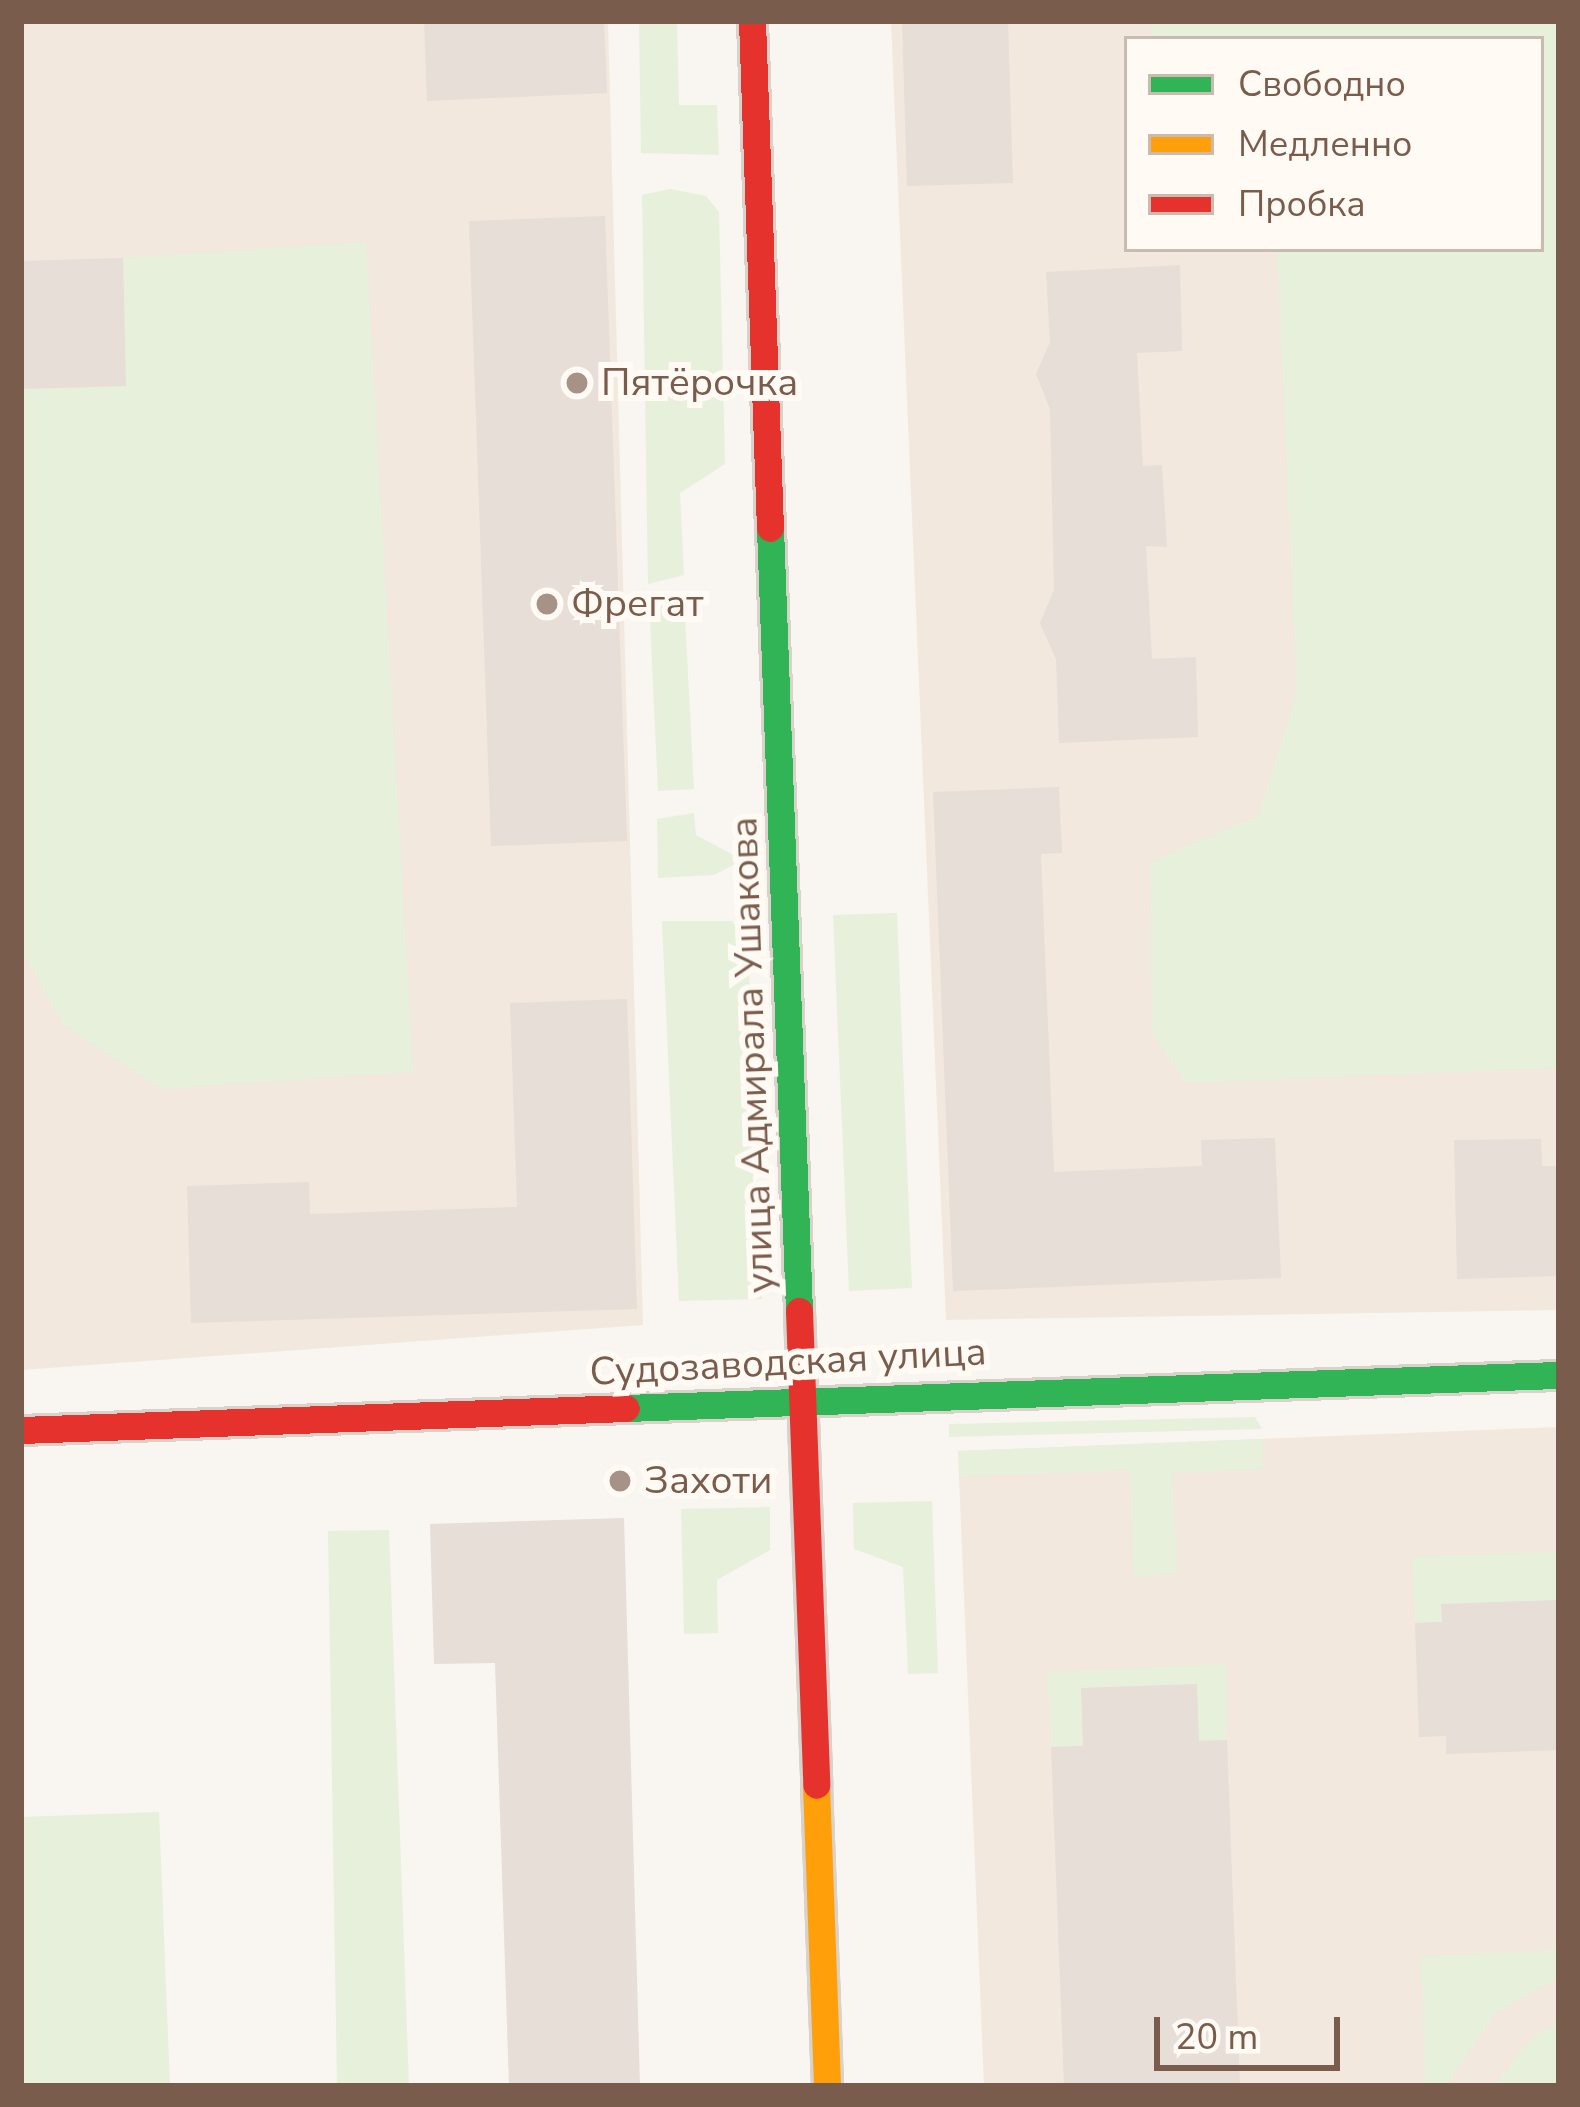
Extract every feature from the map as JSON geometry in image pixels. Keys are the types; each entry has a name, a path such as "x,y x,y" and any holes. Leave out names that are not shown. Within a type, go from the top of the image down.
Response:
{"street":[{"name":"улица Адмирала Ушакова","path":"752,21 827,2086"},
{"name":"Судозаводская улица","path":"21,1430 1559,1375"}],"shaded area":[{"path":"21,21 608,21 643,1325 21,1370"},
{"path":"891,21 1559,21 1559,1310 946,1320"},
{"path":"1559,1427 1559,2086 984,2086 958,1451"}],"green space":[{"path":"639,21 677,21 679,105 717,105 719,155 641,153"},
{"path":"1151,21 1559,21 1559,1068 1186,1083 1152,1034 1150,862 1259,815 1297,692 1277,252 1544,252 1544,36 1151,36"},
{"path":"670,189 706,196 719,212 725,464 680,493 684,575 648,584 642,195"},
{"path":"366,242 413,1072 161,1089 63,1025 21,949 21,389 126,386 123,258"},
{"path":"684,597 694,789 658,791 649,599"},
{"path":"694,813 696,835 743,860 714,875 658,878 657,819"},
{"path":"897,913 912,1288 849,1291 833,915"},
{"path":"662,921 732,921 748,945 762,1299 679,1301"},
{"path":"1255,1417 1262,1429 949,1437 949,1424"},
{"path":"1262,1439 1263,1469 1172,1473 1177,1574 1134,1576 1129,1470 960,1477 958,1451"},
{"path":"932,1501 938,1673 908,1674 903,1567 854,1549 853,1503"},
{"path":"770,1507 770,1550 717,1580 718,1633 684,1634 681,1509"},
{"path":"389,1530 409,2086 337,2086 328,1531"},
{"path":"1559,1552 1559,1600 1442,1604 1442,1622 1415,1623 1412,1556"},
{"path":"1226,1664 1227,1740 1199,1741 1197,1684 1082,1688 1083,1746 1051,1747 1048,1672"},
{"path":"159,1812 170,2086 21,2086 21,1817"},
{"path":"1559,1950 1559,1978 1495,2013 1446,2086 1425,2086 1421,1956"},
{"path":"1559,2023 1559,2086 1493,2086 1534,2036"}],"building":[{"path":"424,21 604,21 607,93 427,101"},
{"path":"902,21 1008,21 1013,183 907,186"},
{"path":"605,216 627,841 491,846 469,221"},
{"path":"123,258 126,386 21,389 21,261"},
{"path":"1180,265 1182,351 1137,353 1143,466 1162,465 1167,547 1146,546 1152,659 1196,657 1198,737 1059,743 1056,659 1040,623 1054,590 1050,409 1036,374 1050,342 1046,272"},
{"path":"1059,787 1062,853 1041,854 1054,1172 1202,1166 1201,1140 1275,1138 1281,1278 953,1291 933,792"},
{"path":"627,999 637,1309 191,1323 187,1186 309,1182 310,1214 517,1207 510,1003"},
{"path":"1541,1139 1542,1166 1559,1166 1559,1276 1457,1279 1454,1140"},
{"path":"624,1518 640,2086 509,2086 495,1663 434,1664 430,1524"},
{"path":"1559,1600 1559,1750 1446,1754 1446,1736 1419,1737 1415,1623 1442,1622 1441,1604"},
{"path":"1197,1684 1199,1741 1227,1740 1240,2086 1064,2086 1051,1747 1083,1746 1081,1688"}],"traffic: fast":[{"path":"770,528 799,1311"},
{"path":"626,1408 1559,1375"}],"traffic: slow":[{"path":"816,1785 827,2086"}],"traffic: jam":[{"path":"752,21 770,528"},
{"path":"799,1311 816,1785"},
{"path":"21,1430 626,1408"}],"place":[{"name":"Пятёрочка","path":"577,383"},
{"name":"Фрегат","path":"547,604"},
{"name":"Захоти","path":"620,1481"}]}
